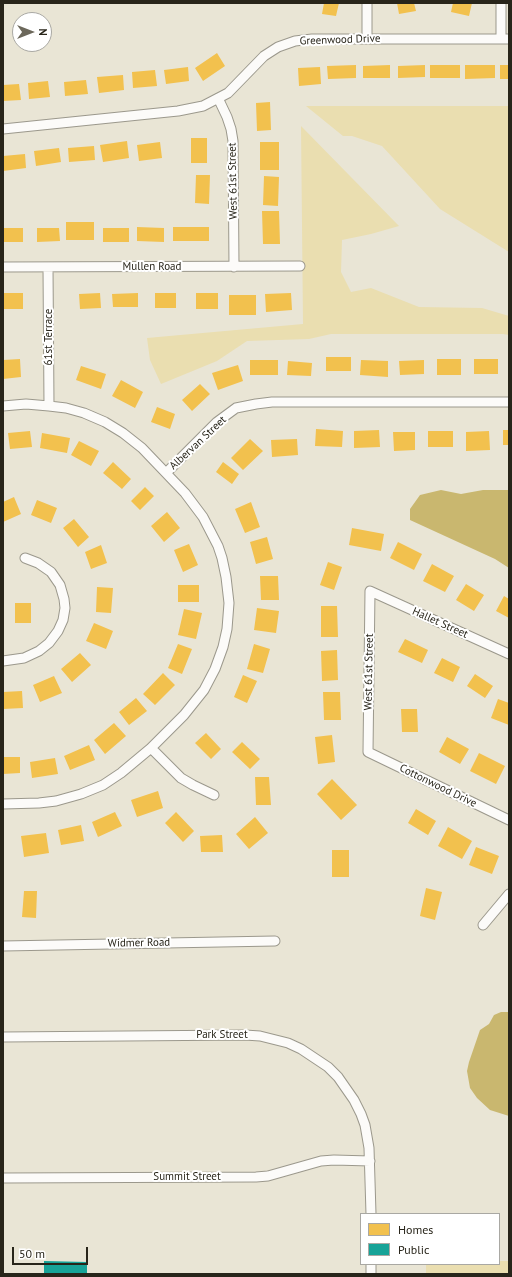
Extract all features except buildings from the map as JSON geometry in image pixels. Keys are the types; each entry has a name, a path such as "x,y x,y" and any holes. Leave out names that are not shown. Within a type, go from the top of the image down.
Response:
{"street":[{"path":"367,3 367,39"},
{"path":"501,3 505,39"},
{"name":"Greenwood Drive","path":"3,129 178,111 203,106 228,93 264,56 278,47 295,41 312,39 505,39"},
{"name":"West 61st Street","path":"218,98 227,117 233,141 234,267"},
{"name":"Mullen Road","path":"3,267 300,266"},
{"name":"61st Terrace","path":"48,267 49,406"},
{"name":"Albervan Street","path":"3,406 26,404 66,408 78,411 105,422 123,433 142,448 166,473 217,422 236,408 272,402 509,402"},
{"path":"3,804 56,801 81,794 103,784 121,773 151,748 184,715 204,690 215,669 223,647 227,629 229,603 226,577 218,546 203,517 193,502 166,473"},
{"path":"3,661 24,658 39,651 49,643 58,631 63,620 65,608 60,585 51,572 38,563 25,558"},
{"name":"West 61st Street","path":"368,752 370,591"},
{"name":"Hallet Street","path":"370,591 509,654"},
{"path":"151,748 182,778 214,795"},
{"name":"Cottonwood Drive","path":"368,752 509,820"},
{"path":"483,925 509,894"},
{"name":"Widmer Road","path":"3,946 275,941"},
{"name":"Park Street","path":"3,1036 245,1035 260,1036 288,1043 308,1053 328,1067 346,1088 361,1114 365,1125 370,1161"},
{"name":"Summit Street","path":"3,1178 256,1177 268,1176 321,1161 370,1161"},
{"path":"370,1161 371,1213"}],"shaded area":[{"path":"306,106 509,106 509,252 440,209 382,146 352,136 343,136"},
{"path":"301,126 399,226 342,240 341,272 351,292 371,288 419,307 482,308 509,316 509,335 331,334 309,339 247,341 217,361 161,384 150,360 147,338 303,324"},
{"path":"441,490 461,494 483,490 509,490 509,568 495,559 410,520 410,509 420,495"},
{"path":"501,1012 509,1012 509,1116 490,1110 477,1098 470,1088 467,1071 480,1030 489,1024 494,1015"},
{"path":"500,1261 509,1261 509,1274 426,1274 426,1265 500,1265"}]}
